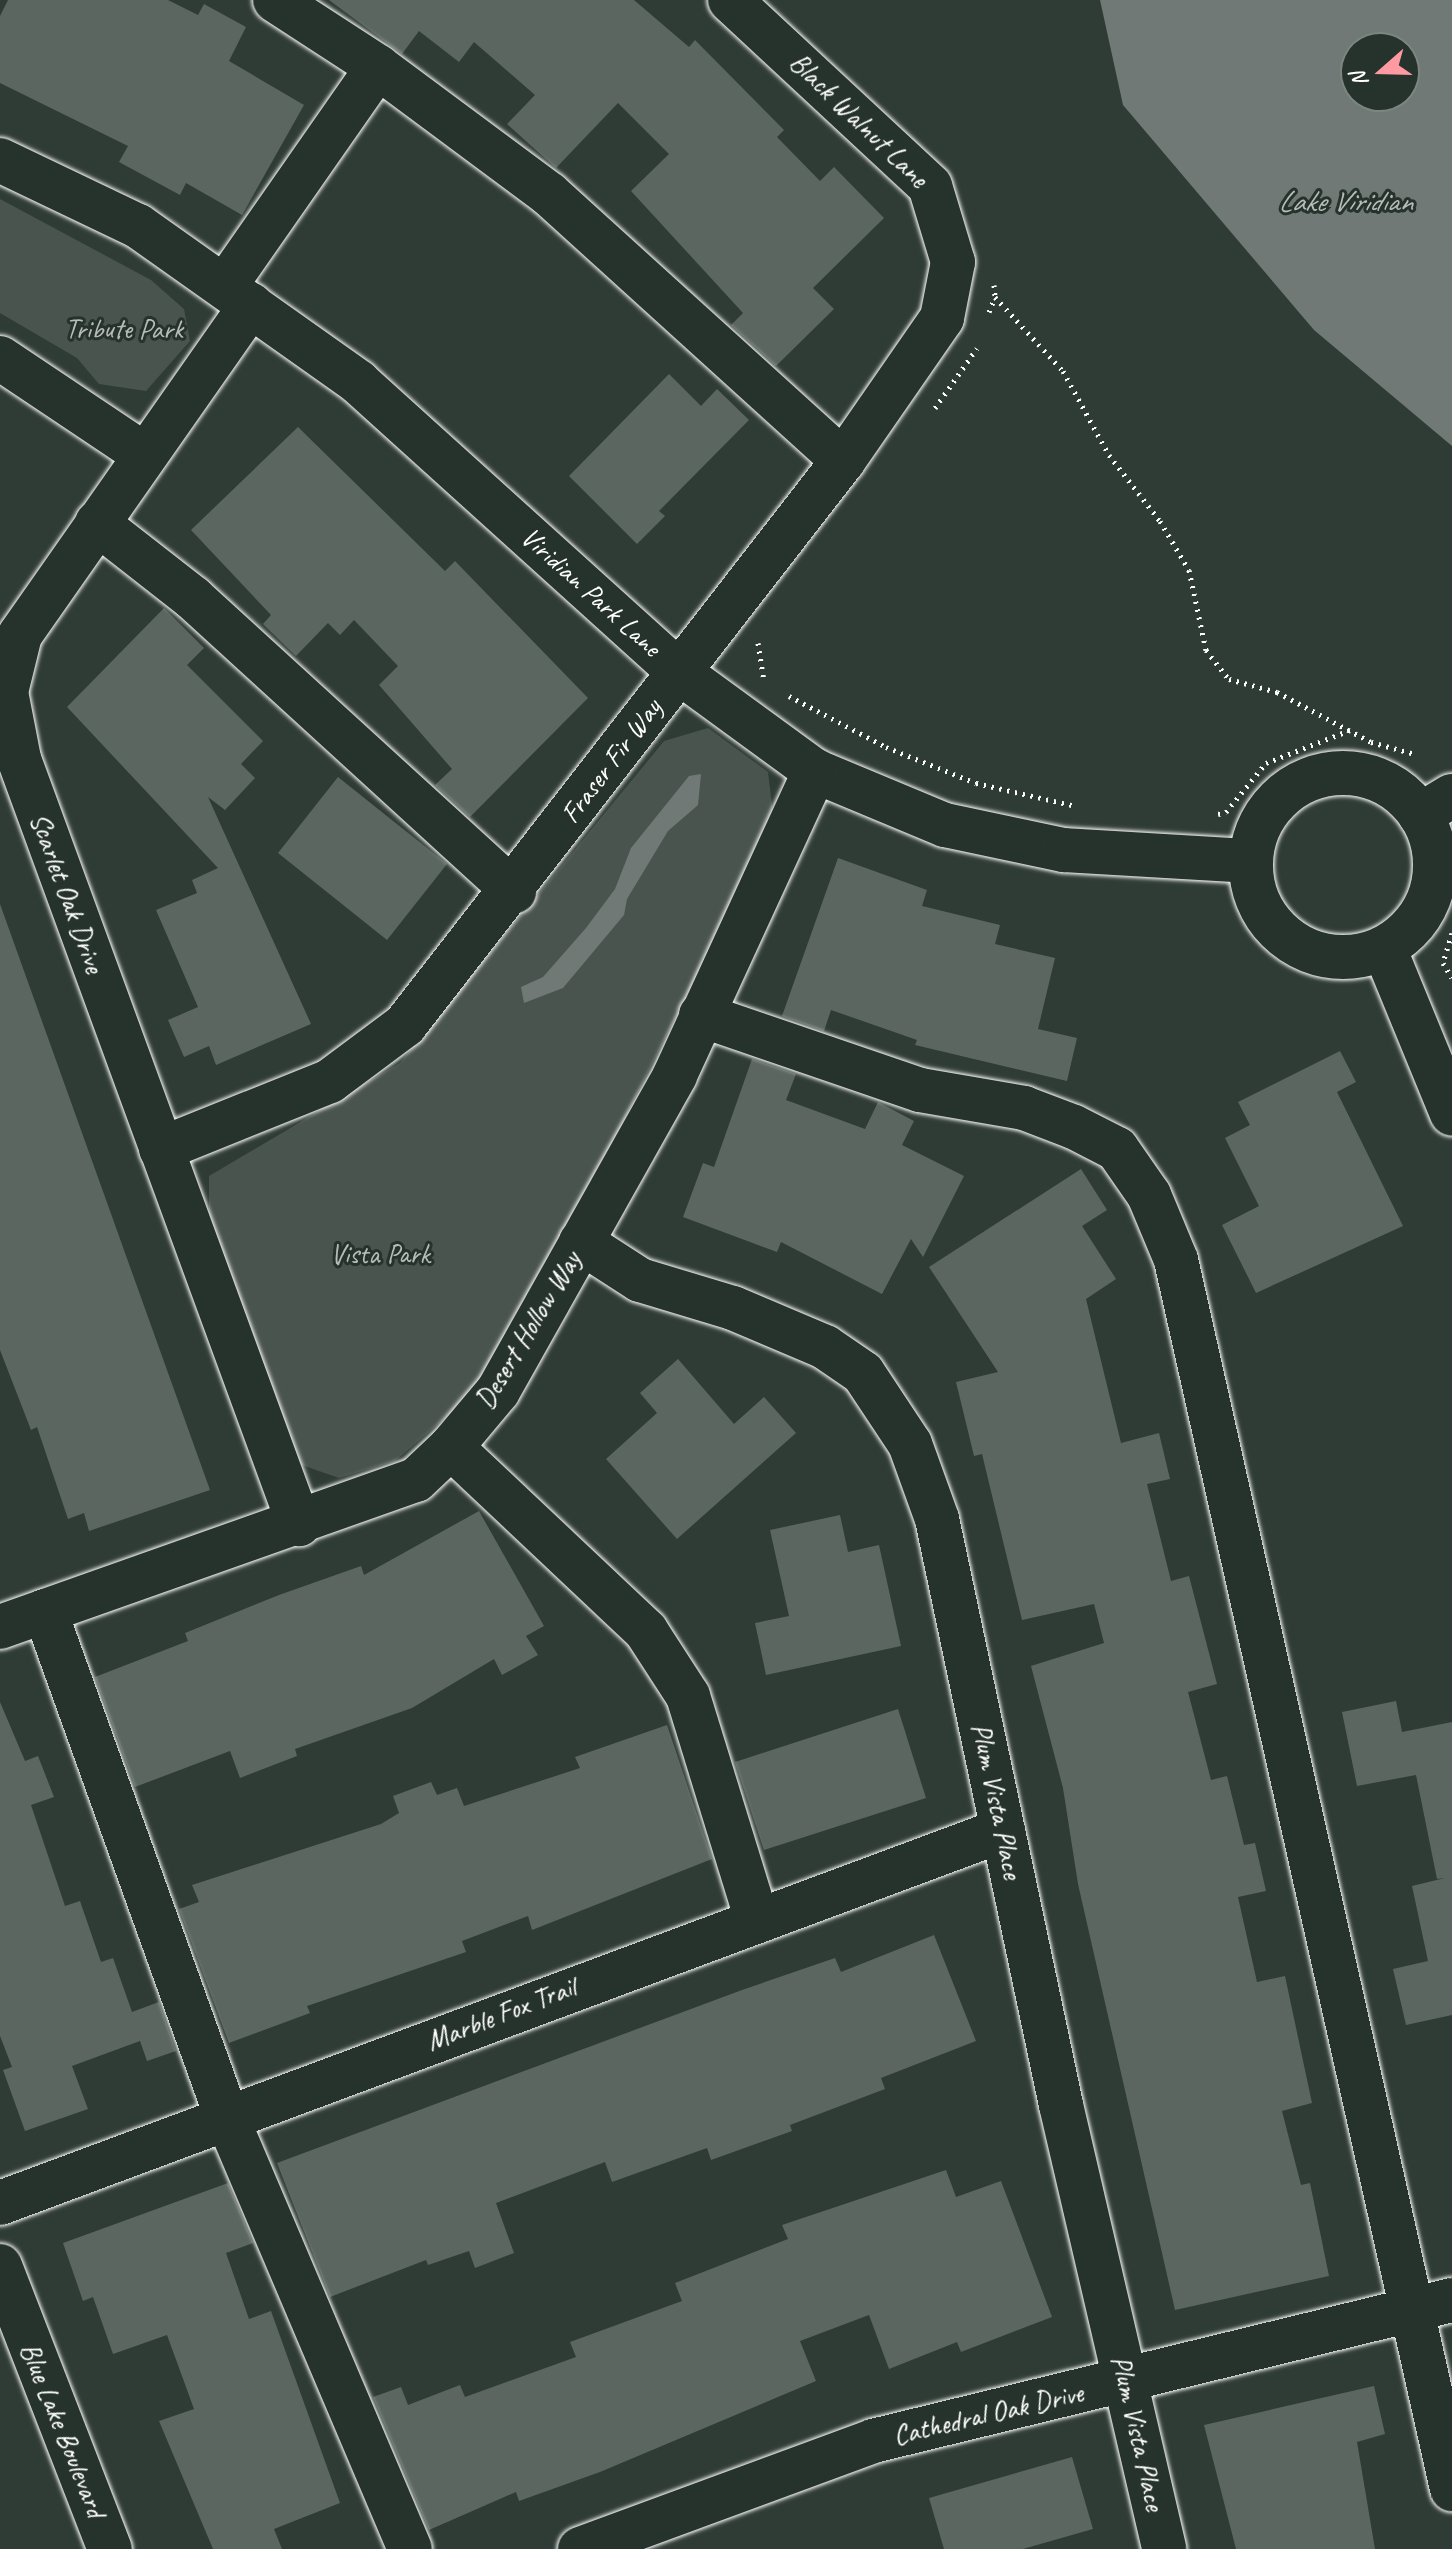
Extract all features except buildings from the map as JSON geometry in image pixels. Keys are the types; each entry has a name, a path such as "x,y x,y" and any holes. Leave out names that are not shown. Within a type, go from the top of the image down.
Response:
{"street":[{"path":"275,0 378,67 549,194 843,461"},
{"name":"Black Walnut Lane","path":"730,0 930,186 973,266"},
{"name":"Scarlet Oak Drive","path":"299,1524 9,724 10,629 97,523 145,455 238,295 378,67"},
{"name":"Viridian Park Lane","path":"0,160 138,226 358,382 679,672 815,771 945,825 1064,850 1251,861"},
{"name":"Fraser Fir Way","path":"161,1149 293,1099 365,1059 414,1015 514,891 843,461 926,348 951,295 973,266"},
{"path":"0,358 145,455"},
{"path":"97,523 193,598 514,891"},
{"name":"Desert Hollow Way","path":"0,1627 299,1524 416,1480 451,1447 498,1391 581,1242 701,1015 815,771"},
{"path":"1331,773 1382,782 1436,805 1431,838 1432,890 1406,933 1384,948 1338,958 1293,943 1261,907 1251,861 1268,812 1307,780 1331,773"},
{"path":"1384,948 1452,1114"},
{"path":"701,1015 920,1090 1024,1108 1074,1127 1117,1149 1149,1195 1176,1260 1432,2306 1452,2489"},
{"name":"Plum Vista Place","path":"581,1242 640,1280 733,1308 825,1347 863,1373 884,1399 910,1444 937,1519 1003,1830 1164,2549"},
{"path":"451,1447 646,1631 688,1696 756,1917"},
{"path":"45,1611 227,2118 410,2549"},
{"name":"Marble Fox Trail","path":"0,2203 756,1917 1003,1830"},
{"name":"Blue Lake Boulevard","path":"0,2266 110,2549"},
{"name":"Cathedral Oak Drive","path":"580,2549 649,2537 873,2441 1432,2306"}],"path":[{"path":"973,266 995,297 1063,371 1109,455 1160,521 1189,570 1206,650 1229,679 1277,692 1350,730 1415,754"},
{"path":"986,321 995,297"},
{"path":"933,411 980,343"},
{"path":"761,636 757,665 773,686"},
{"path":"780,690 886,747 976,783 1083,807"},
{"path":"1210,816 1226,812 1266,763 1350,730"},
{"path":"1452,933 1443,963 1452,978"}],"green space":[{"name":"Tribute Park","path":"0,199 151,280 184,309 190,341 146,391 99,384 77,358 0,313"},
{"name":"Vista Park","path":"708,728 768,772 774,822 536,1294 475,1392 395,1461 339,1478 296,1463 209,1244 209,1176 400,1063 664,741"}],"water":[{"name":"Lake Viridian","path":"1100,0 1452,0 1452,446 1314,330 1123,105"},
{"path":"701,774 698,805 668,831 627,899 624,915 563,988 524,1003 521,987 543,977 586,928 615,889 631,848 689,776"}]}
